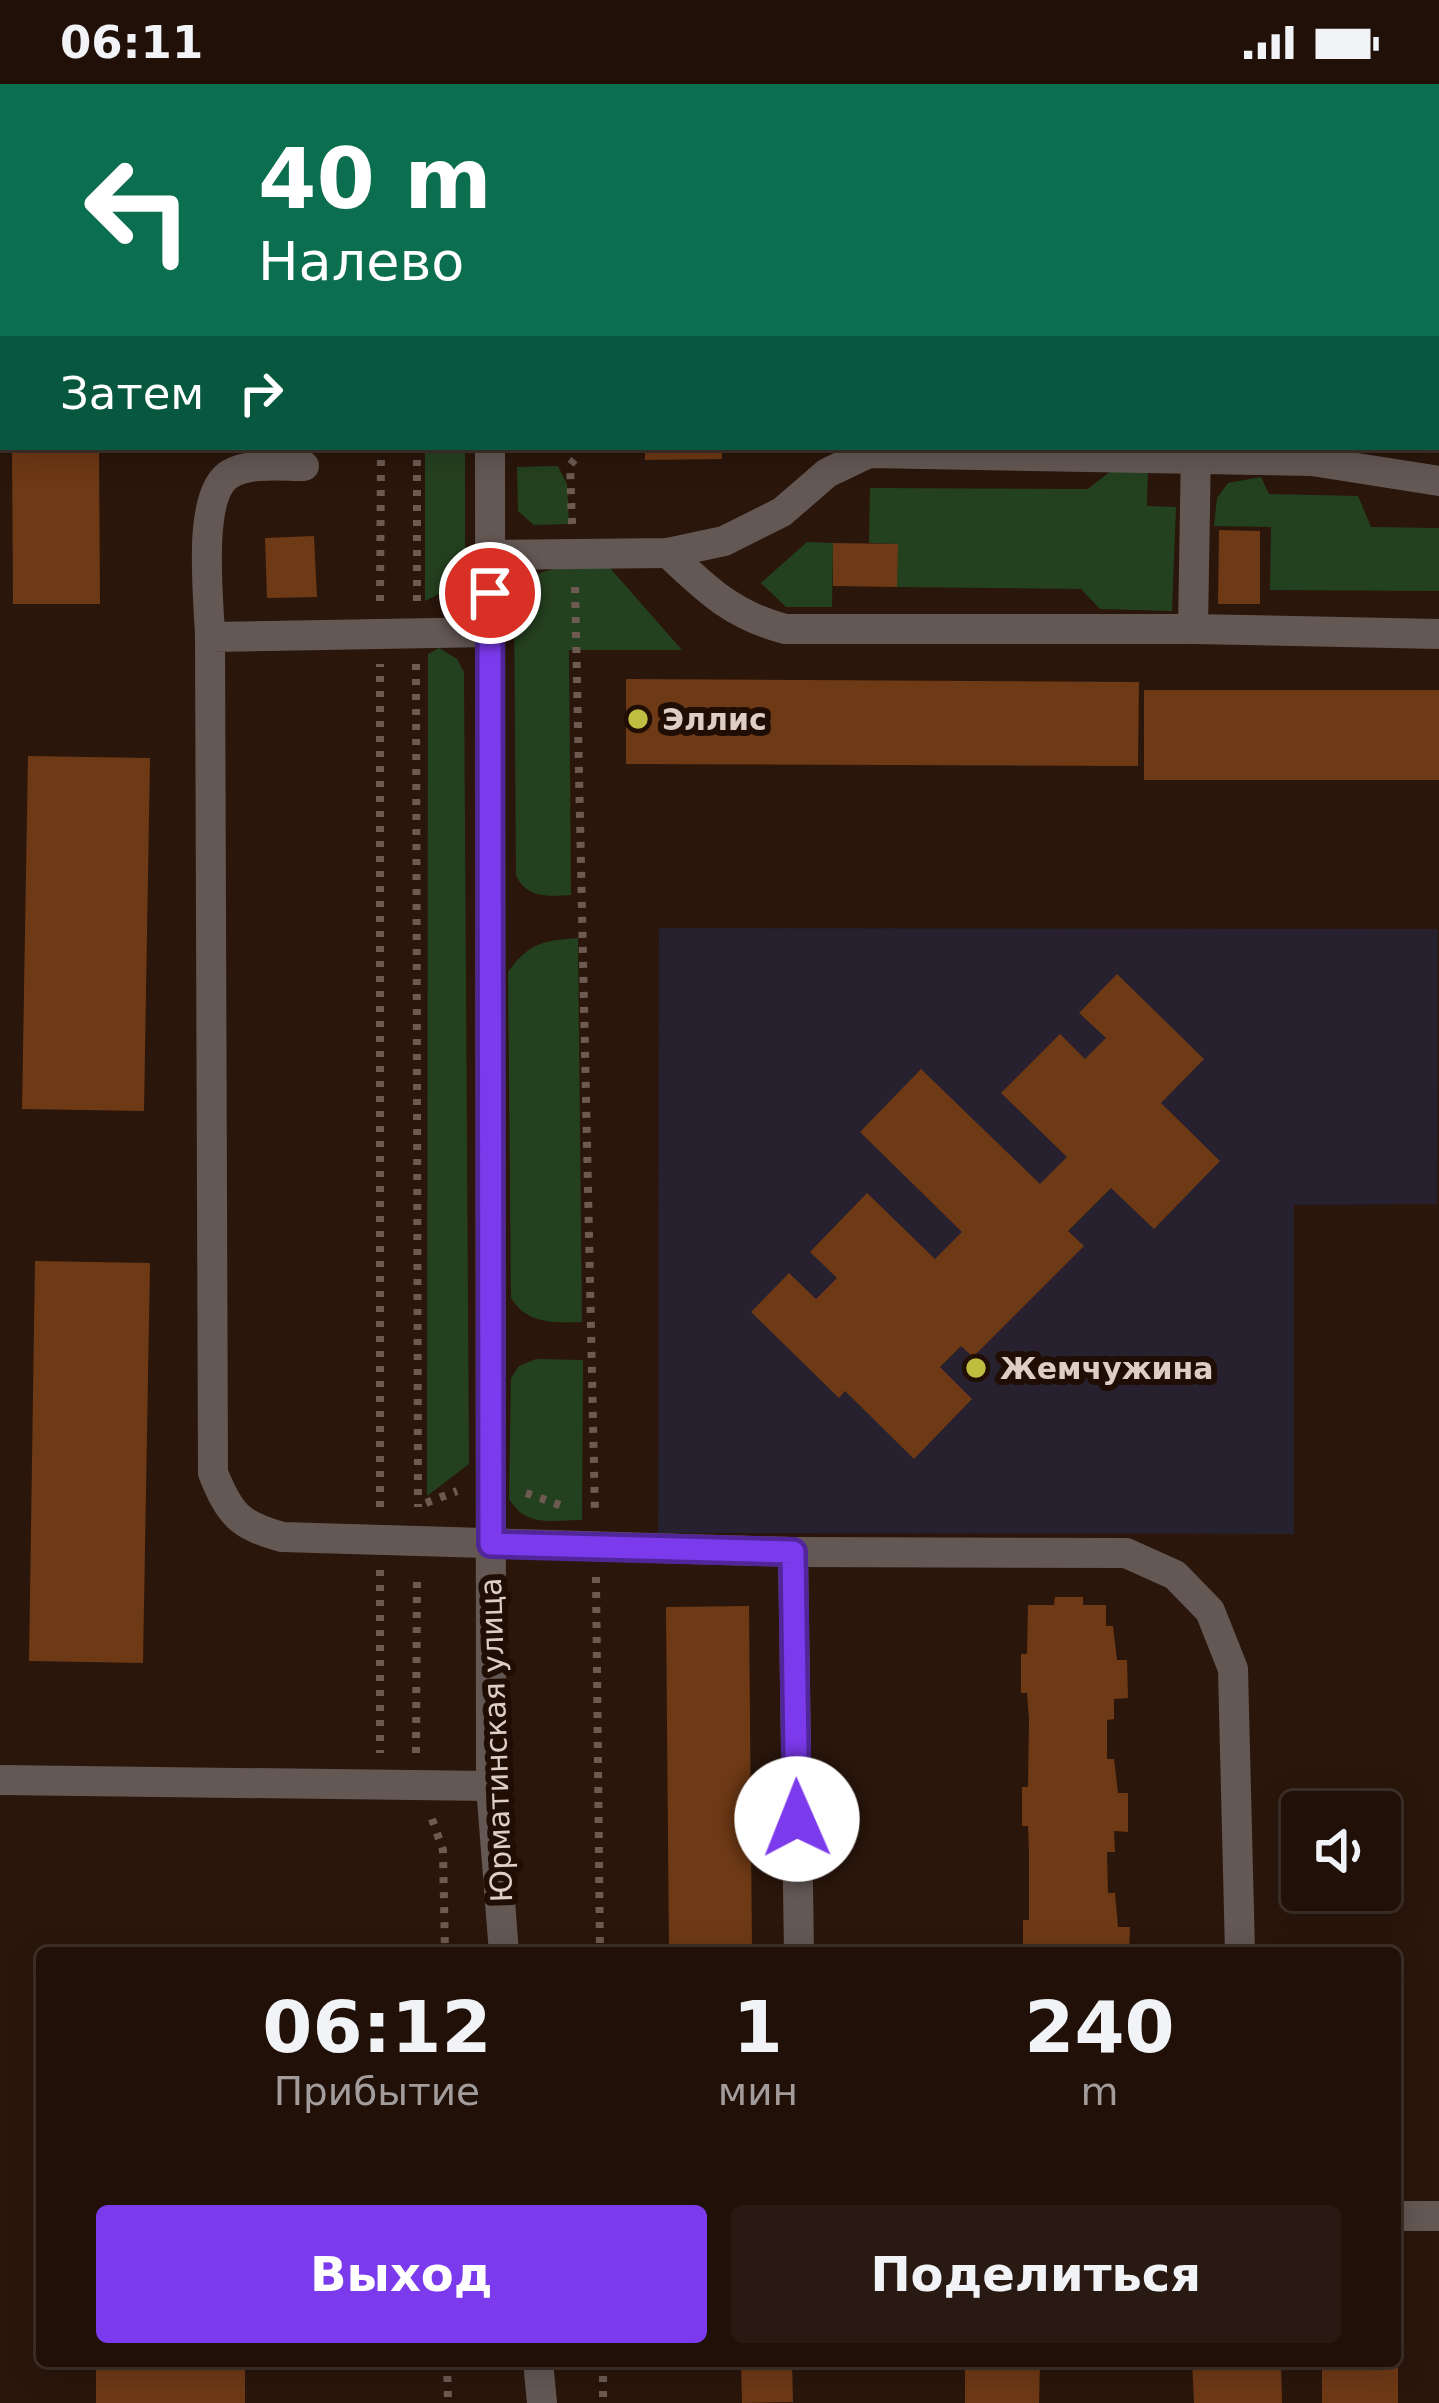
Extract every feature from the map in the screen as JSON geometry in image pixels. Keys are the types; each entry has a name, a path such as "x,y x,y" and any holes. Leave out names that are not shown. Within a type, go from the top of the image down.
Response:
{"street":[{"name":"Юрматинская улица","path":"490,450 491,1786 504,1947"},
{"path":"490,555 668,553 724,541 782,512 827,472 869,454 1196,452 1312,461 1439,481"},
{"path":"1193,629 1196,452"},
{"path":"304,466 251,467 230,474 213,490 209,511 213,1473 226,1505 248,1528 282,1537 596,1549 1126,1553 1175,1575 1210,1611 1233,1669 1240,1947"},
{"path":"668,553 721,603 785,629 1439,634"},
{"path":"209,637 490,632"},
{"path":"793,1552 799,1947"},
{"path":"0,1780 491,1786"},
{"path":"1401,2216 1439,2216"},
{"path":"539,2367 542,2403"}],"path":[{"path":"380,1784 381,450"},
{"path":"417,450 416,1784 443,1850 445,1947"},
{"path":"576,450 570,465 596,1549 600,1947"},
{"path":"418,1506 470,1486"},
{"path":"507,1486 595,1518"},
{"path":"447,2367 448,2403"},
{"path":"603,2367 603,2403"}],"shaded area":[{"name":"Жемчужина","path":"659,928 1438,929 1437,1204 1294,1205 1294,1534 658,1533"}],"green space":[{"path":"425,450 465,450 465,573 449,589 425,601"},
{"path":"558,466 567,484 569,524 534,525 518,511 517,467"},
{"path":"1113,469 1148,470 1147,506 1176,507 1172,611 1100,609 1081,589 897,587 897,544 869,543 870,488 1088,489"},
{"path":"1261,477 1269,494 1358,496 1371,527 1439,528 1439,591 1270,590 1271,527 1214,526 1217,498 1228,483"},
{"path":"807,542 833,543 832,607 786,607 761,583"},
{"path":"610,568 682,650 569,650 571,895 539,894 516,876 514,596 544,572"},
{"path":"439,648 457,659 464,672 469,1464 427,1496 428,654"},
{"path":"578,938 582,1322 561,1322 533,1317 511,1298 508,972 538,945"},
{"path":"536,1359 583,1360 582,1520 532,1518 509,1499 511,1378 519,1366"}],"building":[{"path":"12,450 99,450 100,604 13,604"},
{"path":"645,450 722,450 722,459 645,460"},
{"path":"1219,530 1260,531 1260,604 1218,604"},
{"path":"314,536 317,597 267,598 265,538"},
{"path":"833,543 898,544 897,587 833,586"},
{"path":"626,679 1139,682 1138,766 626,764"},
{"path":"1144,690 1439,690 1439,780 1144,780"},
{"path":"28,756 150,758 144,1111 22,1109"},
{"path":"1117,974 1204,1059 1161,1103 1220,1161 1154,1229 1111,1188 1068,1231 1084,1246 973,1357 961,1346 940,1367 972,1399 914,1459 845,1391 839,1398 751,1312 789,1273 816,1299 837,1278 810,1252 867,1193 935,1259 962,1232 860,1132 921,1069 1040,1184 1067,1157 1001,1093 1060,1034 1085,1059 1106,1038 1079,1013"},
{"path":"35,1261 150,1263 143,1663 29,1661"},
{"path":"1055,1597 1083,1597 1083,1605 1106,1605 1106,1626 1113,1626 1117,1660 1127,1660 1128,1698 1114,1699 1114,1719 1107,1720 1107,1759 1114,1759 1118,1793 1128,1793 1128,1832 1114,1831 1115,1852 1107,1852 1108,1893 1115,1893 1118,1927 1130,1927 1129,1947 1023,1947 1023,1920 1029,1920 1028,1826 1022,1826 1022,1787 1028,1787 1029,1719 1027,1693 1021,1693 1021,1654 1027,1654 1028,1605 1054,1605"},
{"path":"749,1606 752,1947 669,1947 666,1607"},
{"path":"96,2367 245,2367 245,2403 96,2403"},
{"path":"741,2367 792,2367 793,2402 742,2403"},
{"path":"965,2367 1040,2367 1039,2403 965,2403"},
{"path":"1192,2367 1281,2367 1282,2403 1194,2403"},
{"path":"1322,2367 1398,2367 1398,2403 1322,2403"}],"place":[{"name":"Эллис","path":"638,719"},
{"name":"Жемчужина","path":"976,1368"}],"route":[{"path":"490,593 491,1544 793,1552 797,1819"}]}
